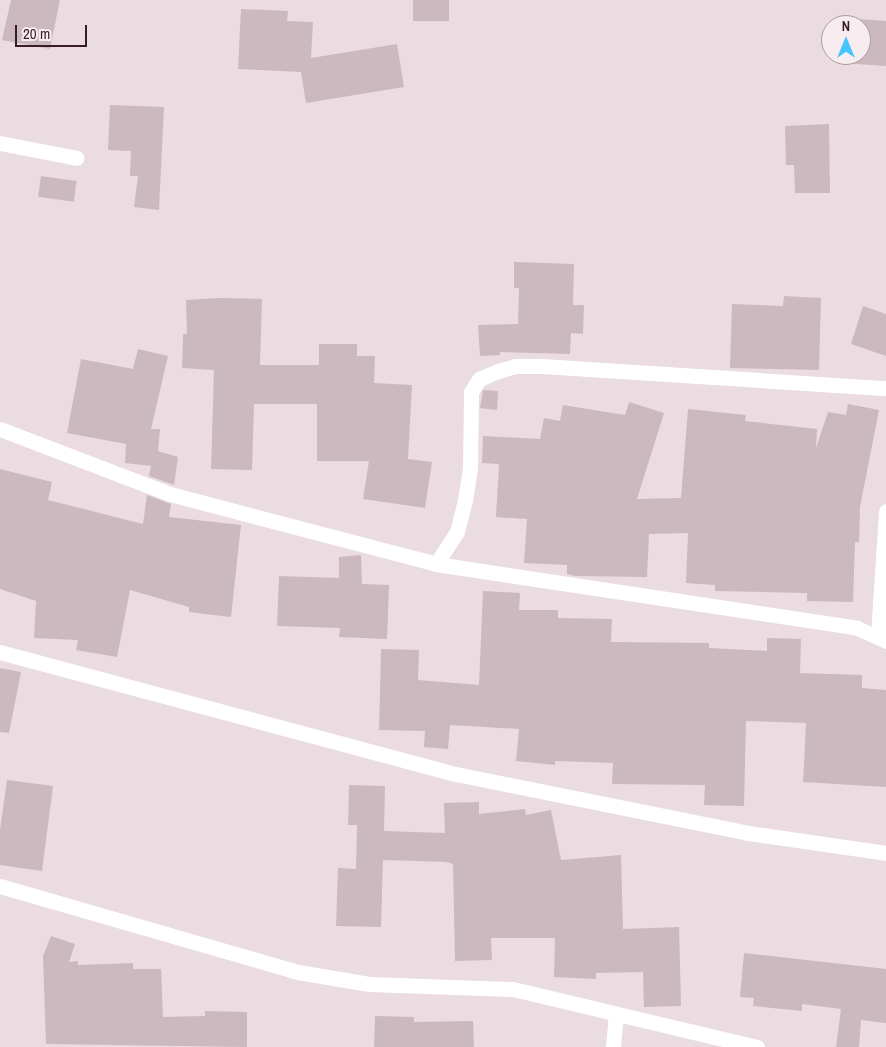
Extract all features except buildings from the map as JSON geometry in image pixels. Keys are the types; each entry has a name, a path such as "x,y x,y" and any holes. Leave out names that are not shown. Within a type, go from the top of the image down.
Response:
{"street":[{"path":"0,144 77,158"},
{"path":"436,564 458,532 465,500 470,467 471,392 479,379 498,371 515,366 542,366 886,388"},
{"path":"0,429 170,494 436,564 858,628 882,638 886,511"},
{"path":"0,652 456,774 748,833 886,853"},
{"path":"0,886 298,972 369,984 513,989 757,1047"},
{"path":"613,1047 616,1014"}]}
